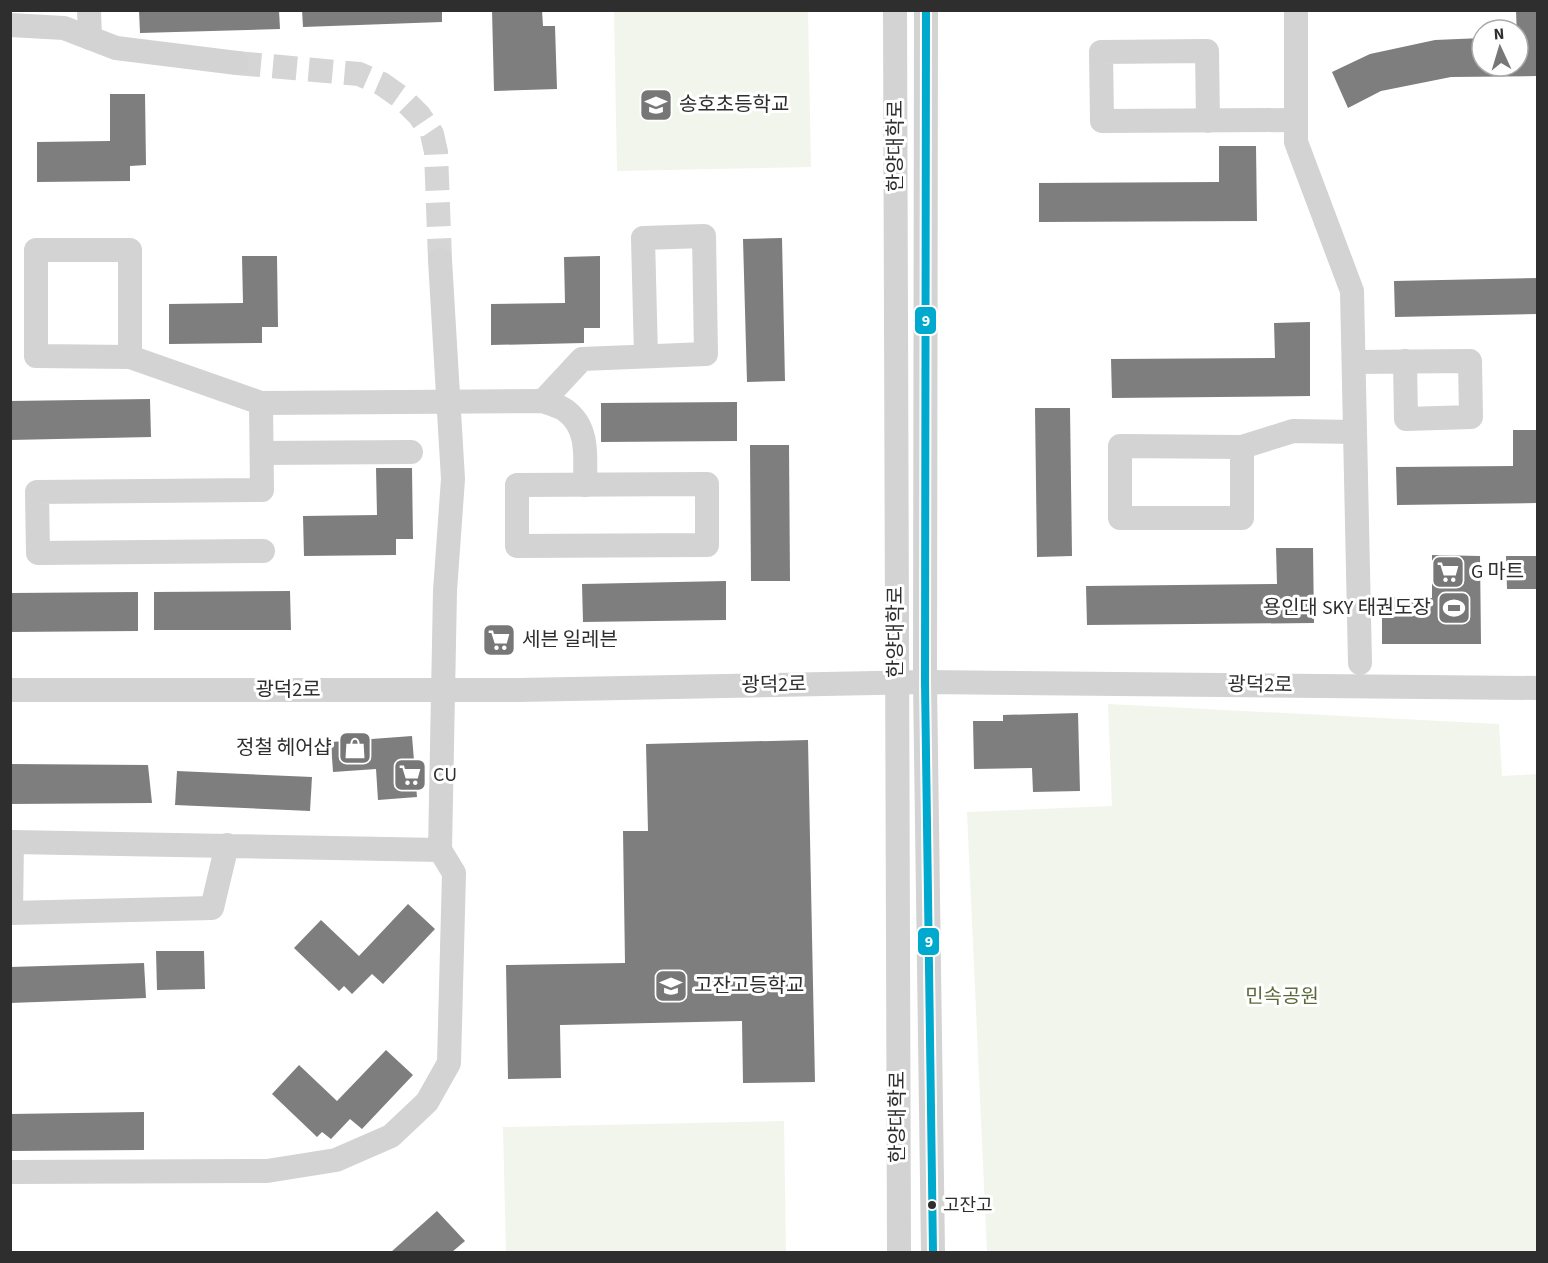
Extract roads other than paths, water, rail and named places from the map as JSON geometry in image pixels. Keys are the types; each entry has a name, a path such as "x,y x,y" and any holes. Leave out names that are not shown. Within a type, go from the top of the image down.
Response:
{"street":[{"path":"90,10 90,38"},
{"name":"한양대학로","path":"895,10 899,1252"},
{"name":"한양대학로","path":"926,10 925,682 933,1252"},
{"path":"1296,10 1296,142 1352,291 1360,663"},
{"path":"10,25 64,28 116,48 237,63"},
{"path":"1208,121 1207,51 1101,52 1102,121 1208,121 1296,120"},
{"path":"543,401 582,359 706,354 704,236 643,237 646,356"},
{"path":"129,357 130,250 36,250 36,356 129,357 261,403 543,401 565,410 579,424 585,440 585,485"},
{"path":"10,1172 267,1171 336,1160 390,1136 427,1102 449,1064 454,873 440,850 445,591 453,479 440,260"},
{"path":"1354,362 1405,361"},
{"path":"261,403 262,490 38,492 38,553 263,551"},
{"path":"1242,447 1242,518 1120,518 1120,446 1242,447 1293,431 1355,432"},
{"path":"262,453 411,452"},
{"path":"707,484 707,544 518,546 517,485 585,485 707,484"},
{"name":"광덕2로","path":"10,690 442,690 897,682 1538,688"},
{"path":"227,845 212,908 11,913 12,842 227,845 440,850"}],"tunnel":[{"path":"237,63 359,74 382,84 402,98 419,115 432,134 436,152 440,260"}],"place":[{"name":"송호초등학교","path":"656,105"},
{"name":"G 마트","path":"1448,572"},
{"name":"용인대 SKY 태권도장","path":"1454,608"},
{"name":"세븐 일레븐","path":"499,640"},
{"name":"정철 헤어샵","path":"355,748"},
{"name":"CU","path":"410,775"},
{"name":"고잔고등학교","path":"671,986"},
{"name":"고잔고","path":"932,1205"}],"park label":[{"name":"민속공원","path":"1282,997"}]}
